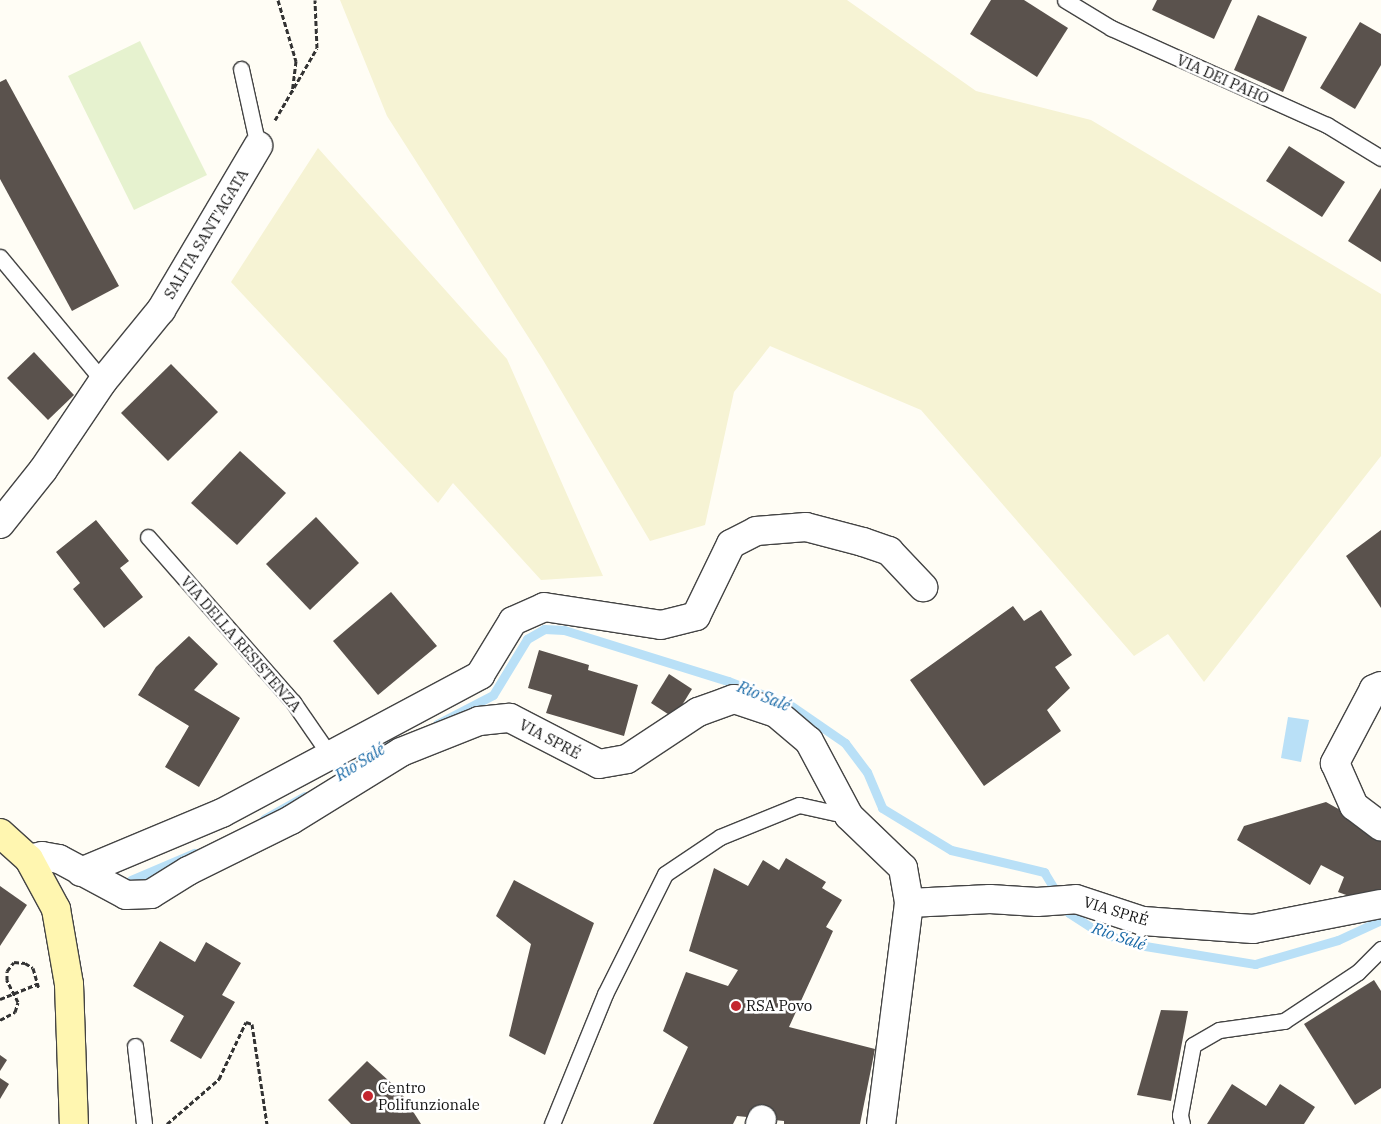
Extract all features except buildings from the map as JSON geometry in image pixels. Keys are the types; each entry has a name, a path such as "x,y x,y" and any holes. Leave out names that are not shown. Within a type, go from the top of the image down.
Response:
{"street":[{"name":"SALITA SANT'AGATA","path":"0,524 43,470 103,381 161,310 258,146"},
{"path":"81,872 222,813 329,754 480,675 513,621 544,607 661,625 696,616 731,544 756,531 806,526 872,545 889,551 923,587"},
{"path":"1381,686 1374,689 1335,763 1354,806 1381,826"},
{"name":"VIA SPRÉ","path":"30,859 42,856 59,859 107,887 139,895 151,894 188,871 291,820 401,752 479,721 510,718 599,764 627,759 698,712 734,699 776,713 809,741 849,816 903,868 909,903 881,1124"},
{"path":"0,833 30,859 56,909 64,943 74,1124"},
{"name":"VIA SPRÉ","path":"909,903 990,900 1037,902 1076,899 1143,921 1253,929 1381,904"}],"lane":[{"name":"VIA DEI PAHO","path":"1065,0 1110,28 1327,125 1381,158"},
{"path":"240,69 258,146"},
{"path":"0,257 103,381"},
{"name":"VIA DELLA RESISTENZA","path":"148,536 293,702 329,754"},
{"path":"552,1124 605,994 664,874 720,837 799,805 849,816"},
{"path":"1182,1124 1180,1115 1193,1046 1219,1030 1284,1021 1358,972 1381,949"},
{"path":"135,1046 144,1124"}],"path":[{"path":"278,0 296,61 292,95"},
{"path":"258,146 292,95 317,48 315,0"},
{"path":"0,999 16,993 37,984 33,968 25,963 14,962 7,971 7,980 16,993 15,1012 0,1020"},
{"path":"167,1124 219,1079 246,1022 252,1024 267,1124"}],"shaded area":[{"path":"340,0 847,0 976,91 1091,120 1381,294 1381,456 1204,682 1168,634 1134,656 921,410 770,346 734,392 705,525 650,541 543,360 387,116"},
{"path":"318,148 507,359 603,576 541,580 453,483 438,503 231,282"}],"green space":[{"path":"140,41 207,175 134,210 68,76"}],"water":[{"path":"1288,717 1309,720 1301,762 1281,758"}],"waterway":[{"name":"Rio Salé","path":"437,724 493,695 527,639 544,629 564,630 728,681 790,705 845,743 867,772 882,808 951,850 1044,872 1069,913 1098,932 1139,945 1255,964 1338,940 1381,920"},
{"name":"Rio Salé","path":"348,769 392,743"},
{"name":"Rio Salé","path":"264,819 305,796"},
{"name":"Rio Salé","path":"131,880 194,853"}],"place":[{"name":"RSA Povo","path":"736,1006"},
{"name":"Centro Polifunzionale","path":"368,1096"}]}
